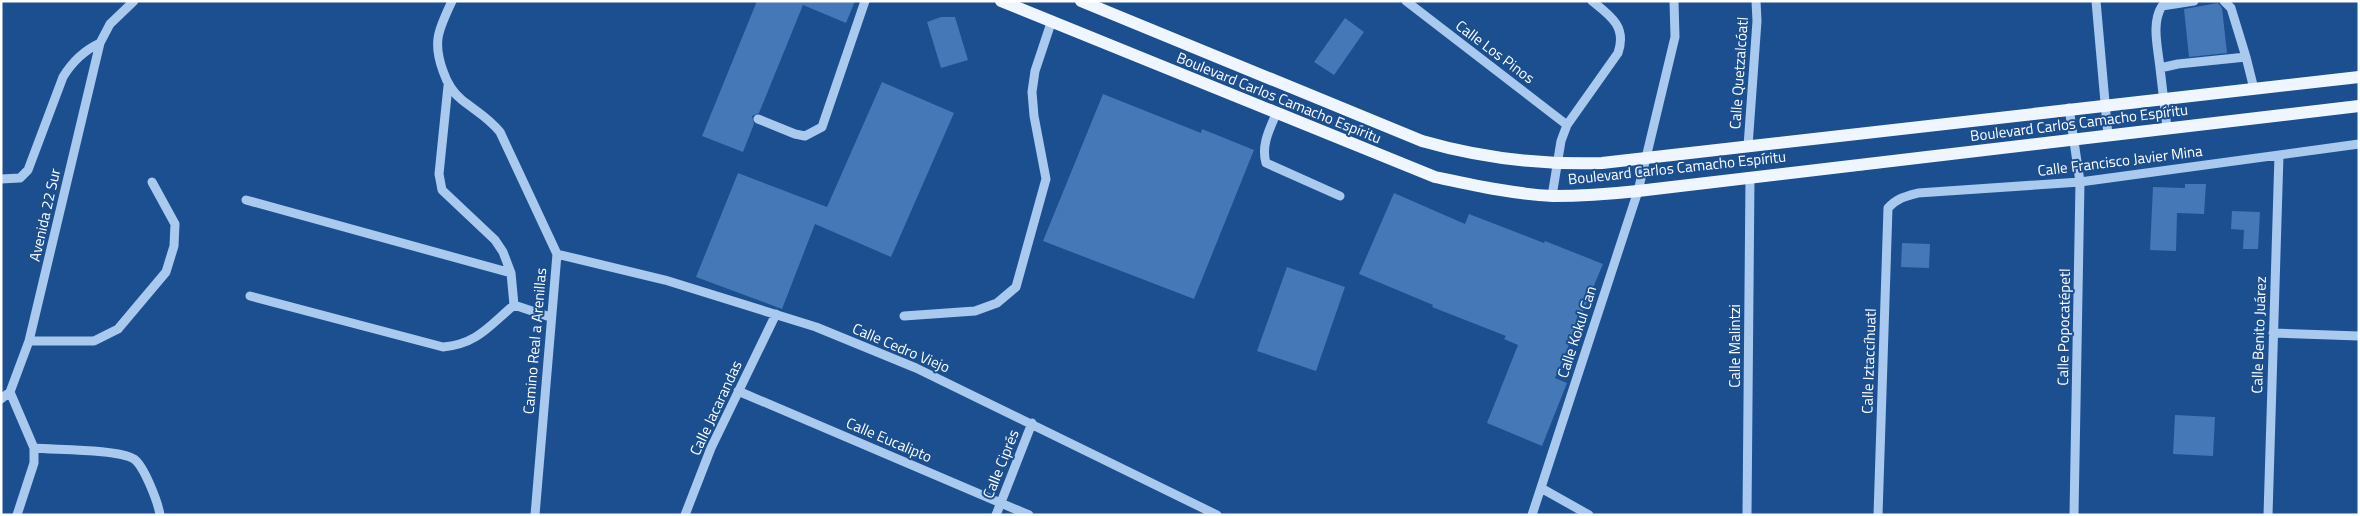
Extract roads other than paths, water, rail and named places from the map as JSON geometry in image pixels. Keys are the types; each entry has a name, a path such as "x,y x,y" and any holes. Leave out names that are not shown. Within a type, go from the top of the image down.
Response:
{"main road":[{"name":"Boulevard Carlos Camacho Espíritu","path":"1000,1 1434,177 1493,189 1552,196 1638,191 2359,106"},
{"name":"Boulevard Carlos Camacho Espíritu","path":"1081,1 1422,141 1454,150 1557,165 1602,163 2069,108 2359,77"}],"street":[{"path":"1,179 20,178 28,170 63,77 71,64 90,48 100,43 110,24 134,1"},
{"name":"Camino Real a Arenillas","path":"452,1 439,30 436,43 437,55 448,86 460,99 490,119 500,132 557,254 550,317 535,515"},
{"path":"758,119 795,134 805,136 822,127 865,1"},
{"name":"Calle Los Pinos","path":"1406,1 1567,125"},
{"path":"1552,196 1561,141 1567,125 1618,53 1622,41 1621,33 1610,16 1592,1"},
{"name":"Calle Kokul Can","path":"1532,515 1638,191 1644,158 1675,37 1674,1"},
{"name":"Calle Quetzalcóatl","path":"1748,146 1757,21 1756,1"},
{"path":"2096,1 2108,136"},
{"path":"2167,128 2156,21 2162,6 2194,1"},
{"path":"2224,1 2231,8 2254,89"},
{"path":"904,316 975,311 997,303 1016,287 1046,179 1034,116 1032,92 1035,71 1052,23"},
{"name":"Avenida 22 Sur","path":"10,392 29,340 100,43"},
{"path":"2160,68 2178,64 2246,58"},
{"path":"448,86 438,174 442,190 495,240 503,252 511,273 514,304"},
{"name":"Calle Popocatépetl","path":"2069,108 2080,182 2074,515"},
{"path":"1276,114 1267,135 1264,154 1266,163 1340,196"},
{"name":"Calle Francisco Javier Mina","path":"1888,208 1902,196 1918,193 2080,182 2359,144"},
{"name":"Calle Benito Juárez","path":"2268,515 2279,156"},
{"name":"Calle Malintzi","path":"1748,515 1750,177"},
{"path":"29,340 94,341 118,329 166,272 174,246 175,224 152,182"},
{"path":"246,200 511,273"},
{"name":"Calle Iztaccíhuatl","path":"1878,515 1888,208"},
{"name":"Calle Cedro Viejo","path":"557,254 664,280 816,327 916,368 1217,515"},
{"path":"250,296 443,347 461,346 472,341 514,304"},
{"path":"514,304 550,317"},
{"name":"Calle Jacarandas","path":"685,515 711,448 776,314"},
{"path":"2273,333 2359,336"},
{"name":"Calle Eucalipto","path":"738,391 1000,501 1029,515"},
{"path":"1,400 10,392 34,448 34,463 17,515"},
{"name":"Calle Ciprés","path":"996,515 1032,423"},
{"path":"34,448 116,454 133,459 142,467 160,515"},
{"path":"1541,488 1589,515"}]}
